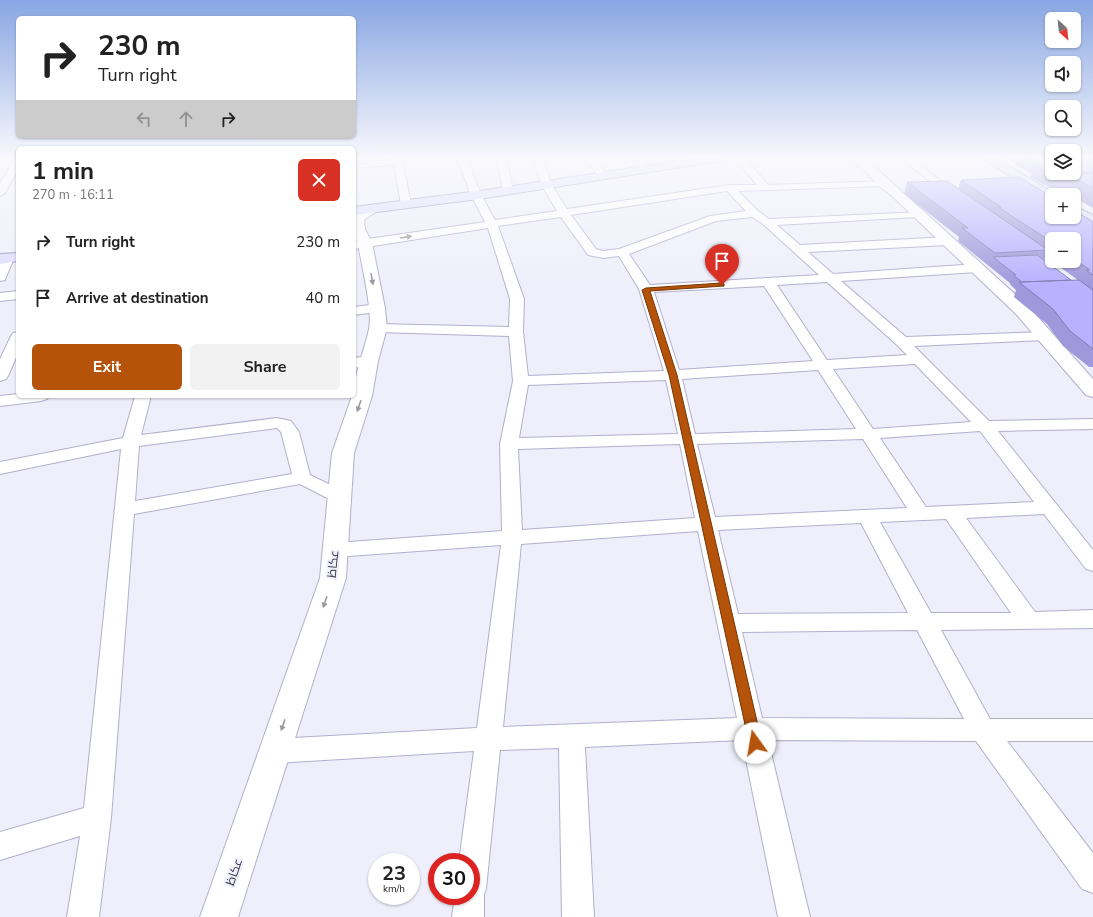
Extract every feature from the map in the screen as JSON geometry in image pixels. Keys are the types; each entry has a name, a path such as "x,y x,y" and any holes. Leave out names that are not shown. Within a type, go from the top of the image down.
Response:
{"main road":[{"path":"363,210 431,201"},
{"path":"1081,214 1093,221"}],"street":[{"path":"475,853 487,739 512,537 509,444 521,381 516,332 516,298 492,224 479,201"},
{"path":"556,201 592,252 598,255 622,252 714,218 754,213"},
{"path":"360,244 641,201"},
{"path":"742,201 902,342 985,426 1047,508 1093,564"},
{"path":"906,201 918,214 1022,310 1093,391"},
{"path":"960,201 964,204"},
{"name":"عكاظ","path":"219,917 333,578 343,453 362,396 362,362 370,316 357,220 365,212 363,210"},
{"path":"767,222 918,214"},
{"path":"798,249 948,241"},
{"path":"622,252 646,290 673,375 794,917"},
{"path":"0,277 9,258"},
{"path":"646,290 977,268"},
{"path":"768,282 921,514"},
{"path":"0,297 16,295"},
{"path":"370,316 516,332"},
{"path":"902,342 1045,336"},
{"path":"0,376 16,340"},
{"path":"521,381 673,375 918,359"},
{"path":"0,401 25,398"},
{"path":"84,917 97,818 131,442 142,398"},
{"path":"0,468 131,442 277,423 285,425 290,432 302,478"},
{"path":"509,444 868,434 985,426 1093,424"},
{"path":"125,509 302,478 340,497"},
{"path":"335,550 706,524 1047,508"},
{"path":"952,513 1029,622"},
{"path":"867,516 982,728 1093,878"},
{"path":"729,623 1029,622 1093,619"},
{"path":"275,751 487,739 752,729 982,728 1093,730"},
{"path":"572,736 578,917"},
{"path":"0,846 97,818"},
{"path":"468,917 469,905"}],"building":[{"path":"932,201 976,201 1045,248 1045,250 995,253 962,228 968,228"},
{"path":"992,201 1045,201 1045,224 1081,224 1081,214 1093,222 1093,275 1086,270 1090,270 1081,264 1081,232 1045,232 1045,237 998,207 1001,207"},
{"path":"1037,255 1045,261 1045,268 1055,268 1071,280 1022,282 1013,275 1016,275 993,257"},
{"path":"1079,280 1093,290 1093,349 1070,331 1053,309 1019,282"}],"route":[{"path":"722,285 646,290 673,375 755,743"}]}
